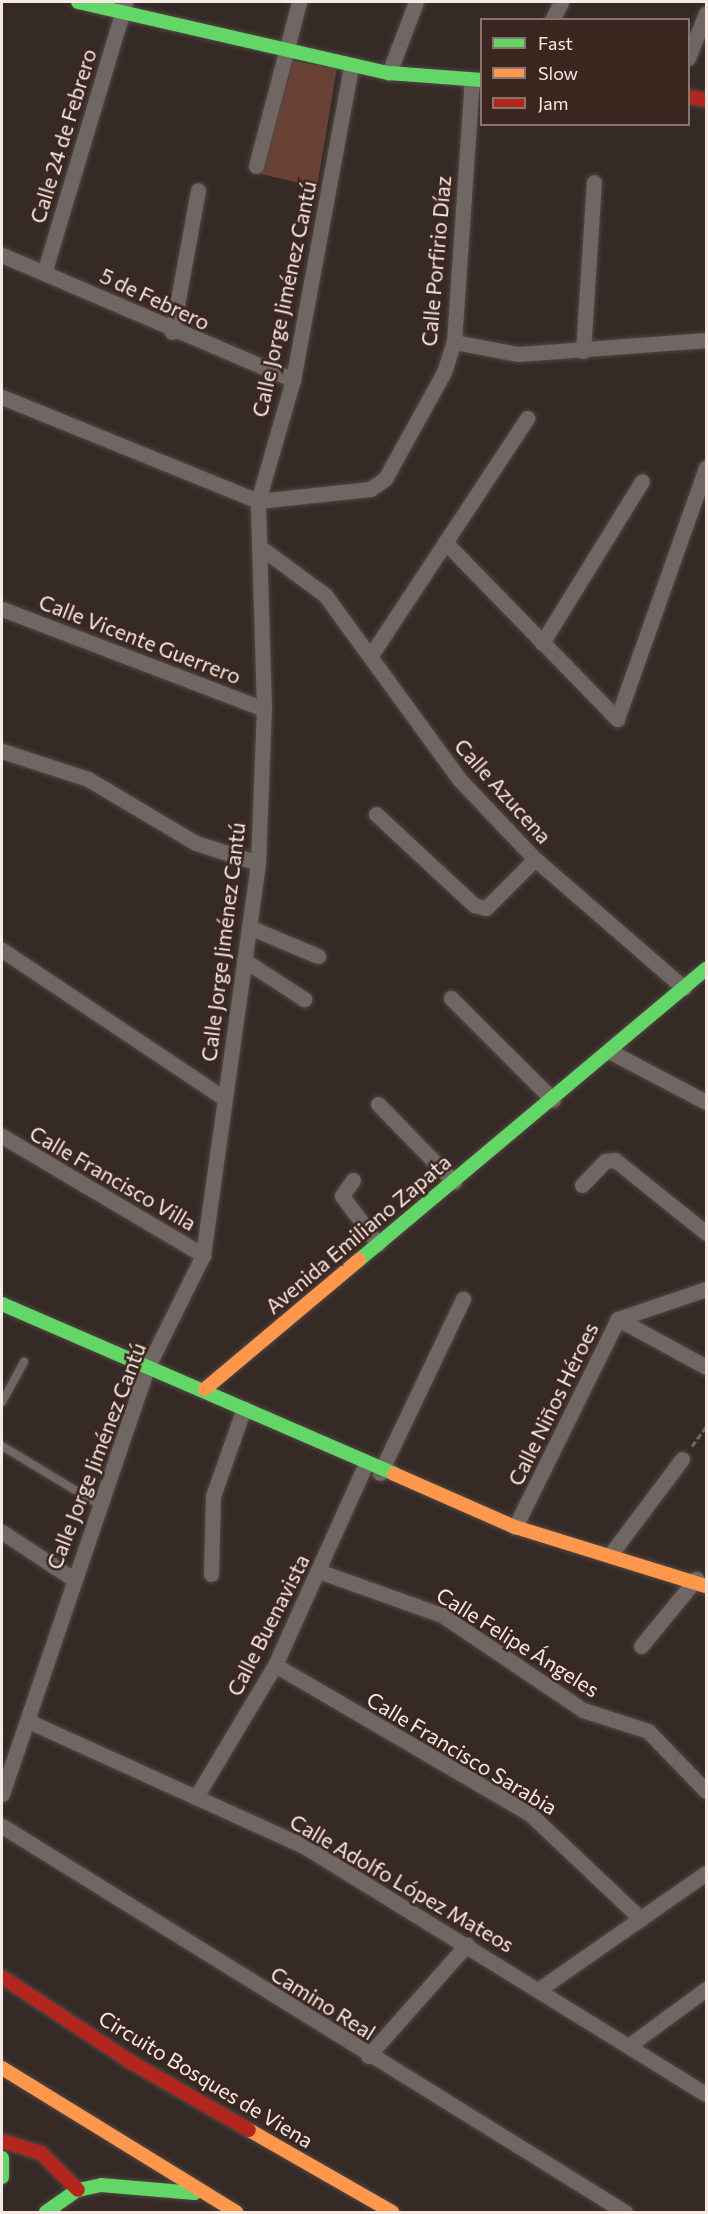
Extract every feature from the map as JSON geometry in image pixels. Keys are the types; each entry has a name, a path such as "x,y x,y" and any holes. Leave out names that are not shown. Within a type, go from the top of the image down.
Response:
{"street":[{"path":"78,2 124,7 282,51 351,66 389,73 477,80"},
{"path":"256,166 282,51 298,2"},
{"path":"389,73 416,2"},
{"path":"553,18 561,2"},
{"name":"Calle 24 de Febrero","path":"45,270 124,7"},
{"path":"690,53 706,13"},
{"name":"Calle Jorge Jiménez Cantú","path":"2,1794 28,1721 72,1578 147,1368 203,1255 258,863 264,709 264,550 258,501 292,380 351,66"},
{"name":"Calle Porfirio Díaz","path":"258,501 370,489 384,479 444,372 454,342 477,80"},
{"path":"690,97 706,100"},
{"path":"583,351 594,182"},
{"path":"172,332 198,190"},
{"name":"5 de Febrero","path":"2,255 45,270 172,332 292,380"},
{"path":"454,342 519,354 706,340"},
{"path":"2,397 258,501"},
{"path":"371,655 527,418"},
{"path":"445,543 608,714 617,720 623,714 706,467"},
{"path":"542,643 642,481"},
{"name":"Calle Azucena","path":"264,550 325,595 371,655 459,779 535,859 684,988"},
{"name":"Calle Vicente Guerrero","path":"2,609 264,709"},
{"path":"2,751 88,779 196,843 258,863"},
{"path":"376,814 474,905 486,908 496,902 535,859"},
{"path":"249,927 318,956"},
{"path":"2,951 76,995 224,1098"},
{"path":"244,960 304,999"},
{"name":"Avenida Emiliano Zapata","path":"205,1389 611,1052 706,970"},
{"path":"451,999 553,1100"},
{"path":"611,1052 706,1102"},
{"path":"378,1104 454,1182"},
{"name":"Calle Francisco Villa","path":"2,1136 203,1255"},
{"path":"582,1185 605,1161 615,1160 706,1233"},
{"path":"353,1180 342,1196 378,1244"},
{"name":"Calle Niños Héroes","path":"515,1527 618,1319 706,1289"},
{"path":"380,1473 463,1299"},
{"path":"2,1304 147,1368 205,1389 380,1473 515,1527 701,1583 641,1646"},
{"path":"618,1319 706,1367"},
{"path":"211,1574 213,1496 244,1408"},
{"path":"610,1554 682,1460"},
{"name":"Calle Buenavista","path":"196,1797 275,1665 321,1572 365,1466"},
{"path":"2,1532 72,1578"},
{"name":"Calle Felipe Ángeles","path":"321,1572 442,1615 583,1710 648,1731 706,1791"},
{"name":"Calle Francisco Sarabia","path":"275,1665 539,1820 640,1919"},
{"name":"Calle Adolfo López Mateos","path":"28,1721 304,1846 632,2044 706,2094"},
{"name":"Camino Real","path":"2,1826 368,2056 625,2212"},
{"path":"541,1988 706,1873"},
{"path":"368,2056 467,1944"},
{"name":"Circuito Bosques de Viena","path":"2,1977 131,2062 392,2212"},
{"path":"632,2044 706,1989"},
{"path":"2,2068 236,2212"},
{"path":"2,2141 41,2152 78,2190"},
{"path":"2,2158 2,2177"},
{"path":"46,2212 78,2190 131,2186 204,2193"}],"lane":[{"path":"2,1402 24,1362"},
{"path":"2,1446 98,1504"}],"path":[{"path":"682,1460 706,1427"}],"shaded area":[{"path":"289,60 337,68 317,187 257,173"}],"traffic: fast":[{"path":"78,2 389,73 480,80"},
{"path":"359,1260 706,969"},
{"path":"2,1304 394,1474"},
{"path":"2,2158 2,2177"},
{"path":"46,2212 78,2190 101,2185 195,2193"}],"traffic: slow":[{"path":"205,1389 359,1260"},
{"path":"394,1474 515,1527 706,1586"},
{"path":"2,2068 236,2212"},
{"path":"249,2130 392,2212"}],"traffic: jam":[{"path":"690,97 706,100"},
{"path":"2,1977 131,2062 249,2130"},
{"path":"2,2141 41,2153 78,2190"}]}
